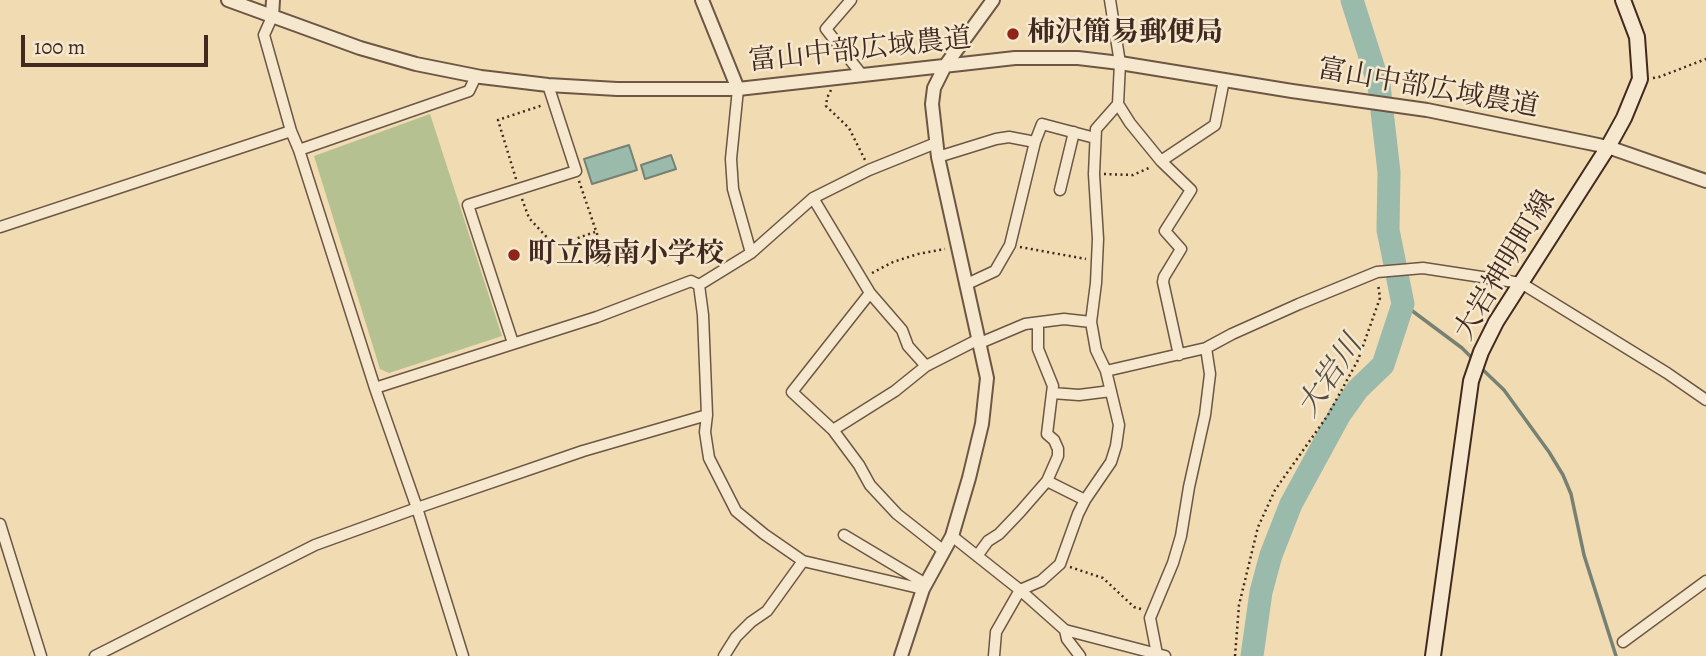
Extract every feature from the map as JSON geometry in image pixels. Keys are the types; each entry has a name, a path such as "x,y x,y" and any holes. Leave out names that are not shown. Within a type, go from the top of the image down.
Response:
{"main road":[{"name":"大岩神明町線","path":"1433,656 1471,381 1481,352 1496,322 1608,147 1624,118 1640,79 1637,37 1623,0"}],"street":[{"name":"富山中部広域農道","path":"228,0 360,48 416,64 476,76 548,85 617,89 738,89 1015,58 1078,58 1120,63 1427,110 1608,147 1706,181"},
{"path":"273,0 272,17 264,35 291,131 417,508 463,656"},
{"path":"702,0 738,89 731,159 733,189 751,253"},
{"path":"851,0 826,29 862,75"},
{"path":"905,655 925,587 952,536 982,424 987,378 936,143 932,104 934,88 945,66 993,0"},
{"path":"1110,0 1120,63 1118,104 1161,161 1191,190 1165,231 1181,249 1163,282 1179,355"},
{"path":"299,150 469,91 476,76"},
{"path":"1161,161 1214,125 1224,80"},
{"path":"513,343 468,205 576,171 548,85"},
{"path":"994,656 996,632 1020,590 1041,581 1060,564 1085,500 1111,462 1116,446 1119,425 1106,371 1096,350 1091,322 1098,239 1094,174 1096,129 1118,104"},
{"path":"967,284 995,271 1010,245 1035,142 1042,124 1095,138"},
{"path":"0,227 291,131"},
{"path":"1060,190 1074,132"},
{"path":"939,157 996,139 1009,137 1035,142"},
{"path":"699,285 751,253 813,198 869,170 936,143"},
{"path":"813,198 870,293 902,330 908,346 926,366"},
{"path":"1106,371 1206,348 1299,304 1377,272 1423,268 1521,283 1706,400"},
{"path":"375,388 597,317 691,281 699,285"},
{"path":"699,285 703,315 707,415 705,432 709,458 736,511 803,561 925,587"},
{"path":"870,293 792,392 833,430 845,444 870,485 897,514 944,551"},
{"path":"833,430 895,391 926,366 979,341 1025,324 1064,319 1091,322"},
{"path":"977,556 988,541 999,534 1047,481 1058,456 1054,440 1047,434 1053,386 1038,349 1038,323"},
{"path":"1161,655 1150,618 1181,536 1188,487 1205,415 1210,374 1206,348"},
{"path":"1052,393 1079,395 1111,391"},
{"path":"95,656 315,545 583,452 707,415"},
{"path":"1047,481 1085,500"},
{"path":"0,524 41,656"},
{"path":"844,535 925,587"},
{"path":"952,536 1065,630 1161,655"},
{"path":"724,656 736,637 767,611 803,561"},
{"path":"1623,642 1706,581"},
{"path":"1065,630 1067,639 1080,656"}],"path":[{"path":"1640,79 1659,78 1706,59"},
{"path":"838,78 827,98 826,106 849,128 869,170"},
{"path":"553,102 498,120 519,189 529,218 555,246 595,232"},
{"path":"1094,174 1133,175 1161,161"},
{"path":"576,171 609,269"},
{"path":"1010,245 1097,261"},
{"path":"862,278 893,262 958,246"},
{"path":"1235,656 1239,605 1258,527 1275,491 1328,415 1358,360 1380,298 1377,272"},
{"path":"1060,564 1103,578 1134,607 1153,612"}],"green space":[{"path":"430,114 502,336 389,373 380,369 314,156"}],"shaded area":[{"path":"629,145 637,170 592,184 584,159"},
{"path":"671,155 676,169 645,179 641,165"}],"waterway":[{"name":"大岩川","path":"1252,656 1261,592 1271,555 1291,504 1340,414 1358,389 1383,365 1403,304 1388,230 1389,172 1379,85 1352,0"},
{"path":"1403,304 1474,360"},
{"path":"1479,366 1504,390 1563,475 1571,494 1584,555 1616,656"}],"place":[{"name":"柿沢簡易郵便局","path":"1013,34"},
{"name":"町立陽南小学校","path":"514,255"}]}
